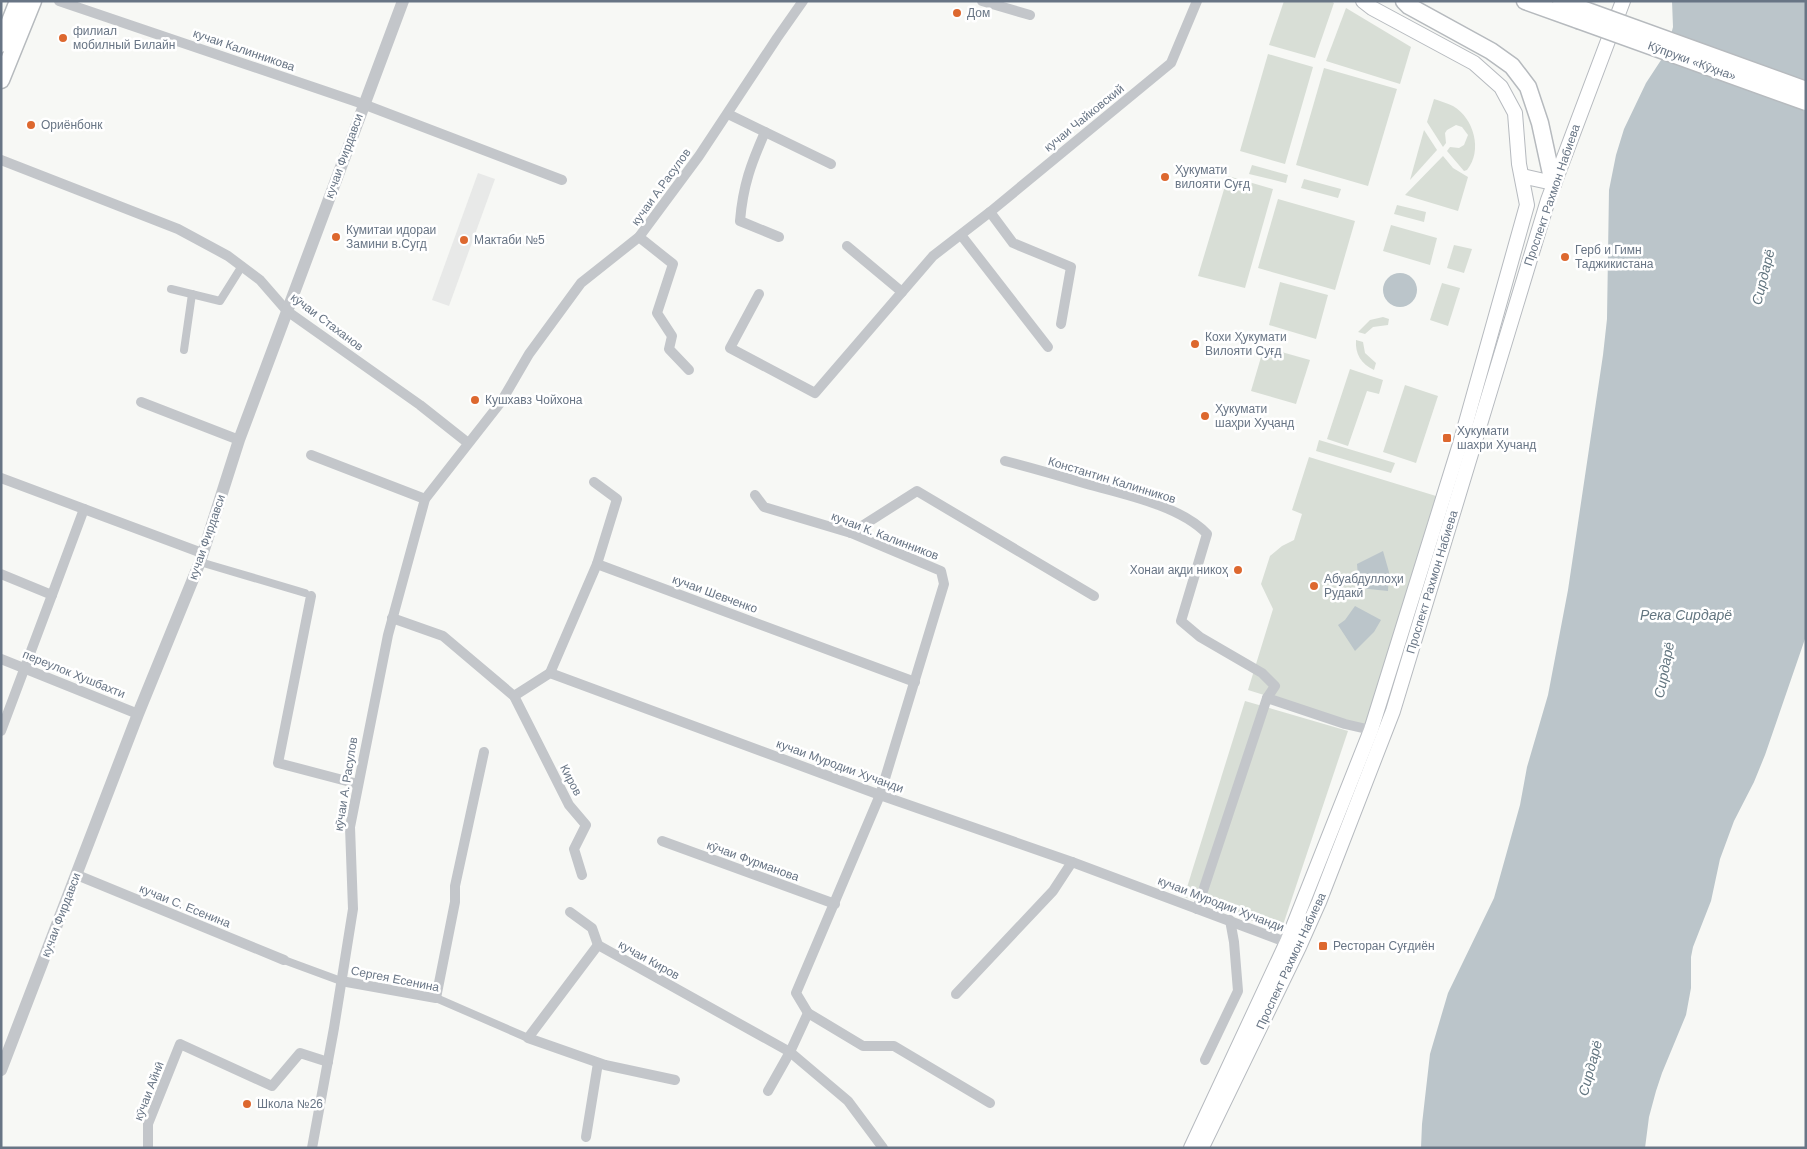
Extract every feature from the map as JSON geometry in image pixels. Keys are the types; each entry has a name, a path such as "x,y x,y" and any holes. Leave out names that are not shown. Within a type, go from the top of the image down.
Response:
{"main road":[{"path":"1,44 18,1"},
{"path":"1,80 33,1"},
{"name":"Проспект Рахмон Набиева","path":"1201,1148 1293,945 1317,869 1371,730 1460,444 1526,205 1519,164 1515,113 1501,87 1474,63 1372,8 1363,1"},
{"path":"1404,1 1409,6 1491,50 1512,66 1528,87 1540,122 1553,183 1522,176"},
{"path":"1525,1 1580,15"},
{"path":"1562,1 1580,15"},
{"name":"Проспект Рахмон Набиева","path":"1191,1148 1293,945 1321,895 1393,710 1553,183 1623,1"},
{"name":"Кӯпруки «Кӯҳна»","path":"1580,15 1806,90"},
{"name":"Кӯпруки «Кӯҳна»","path":"1580,15 1806,102"}],"street":[{"name":"кучаи Калинникова","path":"59,1 364,104 562,180"},
{"name":"кучаи Фирдавси","path":"1,1070 138,714 201,558 240,440 402,1"},
{"name":"кучаи А.Расулов","path":"468,443 501,402 529,354 581,283 639,237 699,156 803,1"},
{"path":"982,1 1030,15"},
{"name":"кучаи Чайковский","path":"759,294 730,348 816,393 933,256 990,212 1171,63 1197,1"},
{"path":"728,114 831,164"},
{"path":"765,132 750,168 742,196 740,221 779,237"},
{"name":"кӯчаи Стаханов","path":"1,160 178,229 228,256 260,280 288,310 420,405 468,443"},
{"path":"990,212 1013,243 1071,267 1061,324"},
{"path":"961,235 1048,346"},
{"path":"639,237 673,264 657,312 672,336 669,349 689,370"},
{"path":"847,246 902,292"},
{"path":"171,289 220,301 242,266"},
{"path":"184,350 192,294"},
{"path":"141,402 240,440"},
{"name":"кӯчаи А. Расулов","path":"312,1148 353,908 350,828 392,618 425,499 468,443"},
{"path":"311,455 425,499"},
{"name":"Константин Калинников","path":"1005,461 1122,493 1180,514 1199,526 1207,534 1181,621 1200,637 1262,673 1275,686 1266,698"},
{"path":"1,478 84,508 201,558 308,594 278,763 358,784"},
{"path":"392,618 443,636 514,696 550,673 597,564 617,499 594,482"},
{"path":"851,533 917,491 1094,596"},
{"name":"кучаи К. Калинников","path":"755,495 764,507 851,533 941,571 944,584 915,682"},
{"path":"1,730 84,508"},
{"name":"кучаи Шевченко","path":"597,564 915,682"},
{"path":"1,574 52,595"},
{"name":"переулок Хушбахти","path":"1,659 138,714"},
{"name":"кучаи Муродии Хучанди","path":"550,673 880,795 1072,862 1293,945"},
{"path":"915,682 880,795 796,993 808,1013 863,1046 894,1046 990,1102"},
{"name":"Киров","path":"514,696 570,805 586,825 574,848 582,875"},
{"path":"1197,909 1266,698 1345,724 1371,730"},
{"path":"436,998 455,902 455,886 484,752"},
{"name":"кӯчаи Фурманова","path":"662,841 835,904"},
{"path":"956,994 1053,891 1072,862"},
{"name":"кучаи С. Есенина","path":"77,875 284,960"},
{"path":"570,912 592,928 598,945 528,1038 598,1063 676,1080"},
{"path":"1204,1060 1238,990 1230,920"},
{"name":"кучаи Киров","path":"598,945 790,1052 848,1101 884,1148"},
{"name":"Сергея Есенина","path":"284,960 341,981 436,998 528,1038"},
{"path":"768,1091 790,1052 808,1013"},
{"name":"кӯчаи Айнӣ","path":"148,1148 148,1124 180,1044 272,1086 300,1052 328,1062"},
{"path":"586,1137 598,1063"}],"shaded area":[{"path":"1284,1 1331,1 1334,3 1315,58 1269,45"},
{"path":"1346,8 1411,47 1400,84 1326,61"},
{"path":"1268,54 1313,67 1285,164 1240,151"},
{"path":"1324,68 1397,89 1368,186 1296,165"},
{"path":"1434,99 1453,106 1460,111 1471,127 1474,135 1475,154 1467,170 1464,171 1447,151 1450,147 1459,148 1464,145 1468,135 1462,127 1456,125 1447,130 1445,133 1446,143 1443,147 1427,122"},
{"path":"1424,130 1437,150 1410,180"},
{"path":"1443,156 1453,168 1468,177 1458,211 1405,195"},
{"path":"1252,165 1288,175 1286,183 1249,174"},
{"name":"Мактаби №5","path":"478,173 495,179 449,306 432,300"},
{"path":"1228,176 1273,189 1245,288 1198,276"},
{"path":"1304,179 1341,189 1338,198 1301,188"},
{"path":"1278,199 1355,221 1335,290 1258,268"},
{"path":"1397,205 1426,212 1424,222 1394,214"},
{"path":"1391,225 1437,238 1430,265 1383,251"},
{"path":"1454,245 1472,249 1464,273 1447,268"},
{"path":"1280,282 1328,295 1316,339 1269,325"},
{"path":"1442,283 1460,288 1448,326 1430,320"},
{"path":"1383,317 1389,319 1388,325 1373,327 1365,334 1358,332 1370,320"},
{"path":"1356,340 1363,342 1365,353 1376,363 1374,370 1360,358"},
{"path":"1264,347 1310,360 1296,404 1251,391"},
{"path":"1350,369 1383,380 1379,394 1367,391 1348,446 1327,439"},
{"path":"1405,385 1438,396 1416,463 1383,452"},
{"path":"1319,440 1395,463 1391,473 1316,451"},
{"path":"1309,457 1436,496 1365,726 1248,690 1273,609 1261,584 1270,556 1282,546 1294,540 1302,514 1292,510"},
{"path":"1245,701 1348,731 1281,931 1184,897"}],"water":[{"name":"Река Сирдарё","path":"1672,1 1806,1 1806,636 1765,755 1754,782 1734,821 1720,859 1711,901 1693,947 1691,957 1691,988 1686,1015 1656,1091 1649,1117 1645,1148 1421,1148 1430,1054 1448,993 1494,898 1520,805 1527,767 1548,695 1568,590 1603,355 1607,319 1609,190 1616,155 1624,129 1646,83 1665,54 1668,46 1673,27"},
{"path":"1400,273 1407,274 1412,278 1416,283 1416,297 1412,302 1407,306 1400,307 1393,306 1388,302 1384,297 1383,290 1384,283 1388,278 1393,274"},
{"path":"1383,551 1389,572 1388,591 1359,588 1357,564"},
{"path":"1355,606 1381,620 1374,632 1355,651 1338,625 1345,620"}],"place":[{"name":"Дом","path":"957,13"},
{"name":"филиал мобилный Билайн","path":"63,38"},
{"name":"Ориёнбонк","path":"31,125"},
{"name":"Ҳукумати вилояти Суғд","path":"1165,177"},
{"name":"Кумитаи идораи Замини в.Сугд","path":"336,237"},
{"name":"Мактаби №5","path":"464,240"},
{"name":"Герб и Гимн Таджикистана","path":"1565,257"},
{"name":"Кохи Ҳукумати Вилояти Суғд","path":"1195,344"},
{"name":"Кушхавз Чойхона","path":"475,400"},
{"name":"Ҳукумати шаҳри Хуҷанд","path":"1205,416"},
{"name":"Хукумати шахри Хучанд","path":"1447,438"},
{"name":"Хонаи ақди никоҳ","path":"1238,570"},
{"name":"Абуабдуллоҳи Рудакӣ","path":"1314,586"},
{"name":"Ресторан Суғдиён","path":"1323,946"},
{"name":"Школа №26","path":"247,1104"}],"water label":[{"name":"Сирдарё","path":"1763,277"},
{"name":"Сирдарё","path":"1664,670"},
{"name":"Сирдарё","path":"1590,1068"}]}
